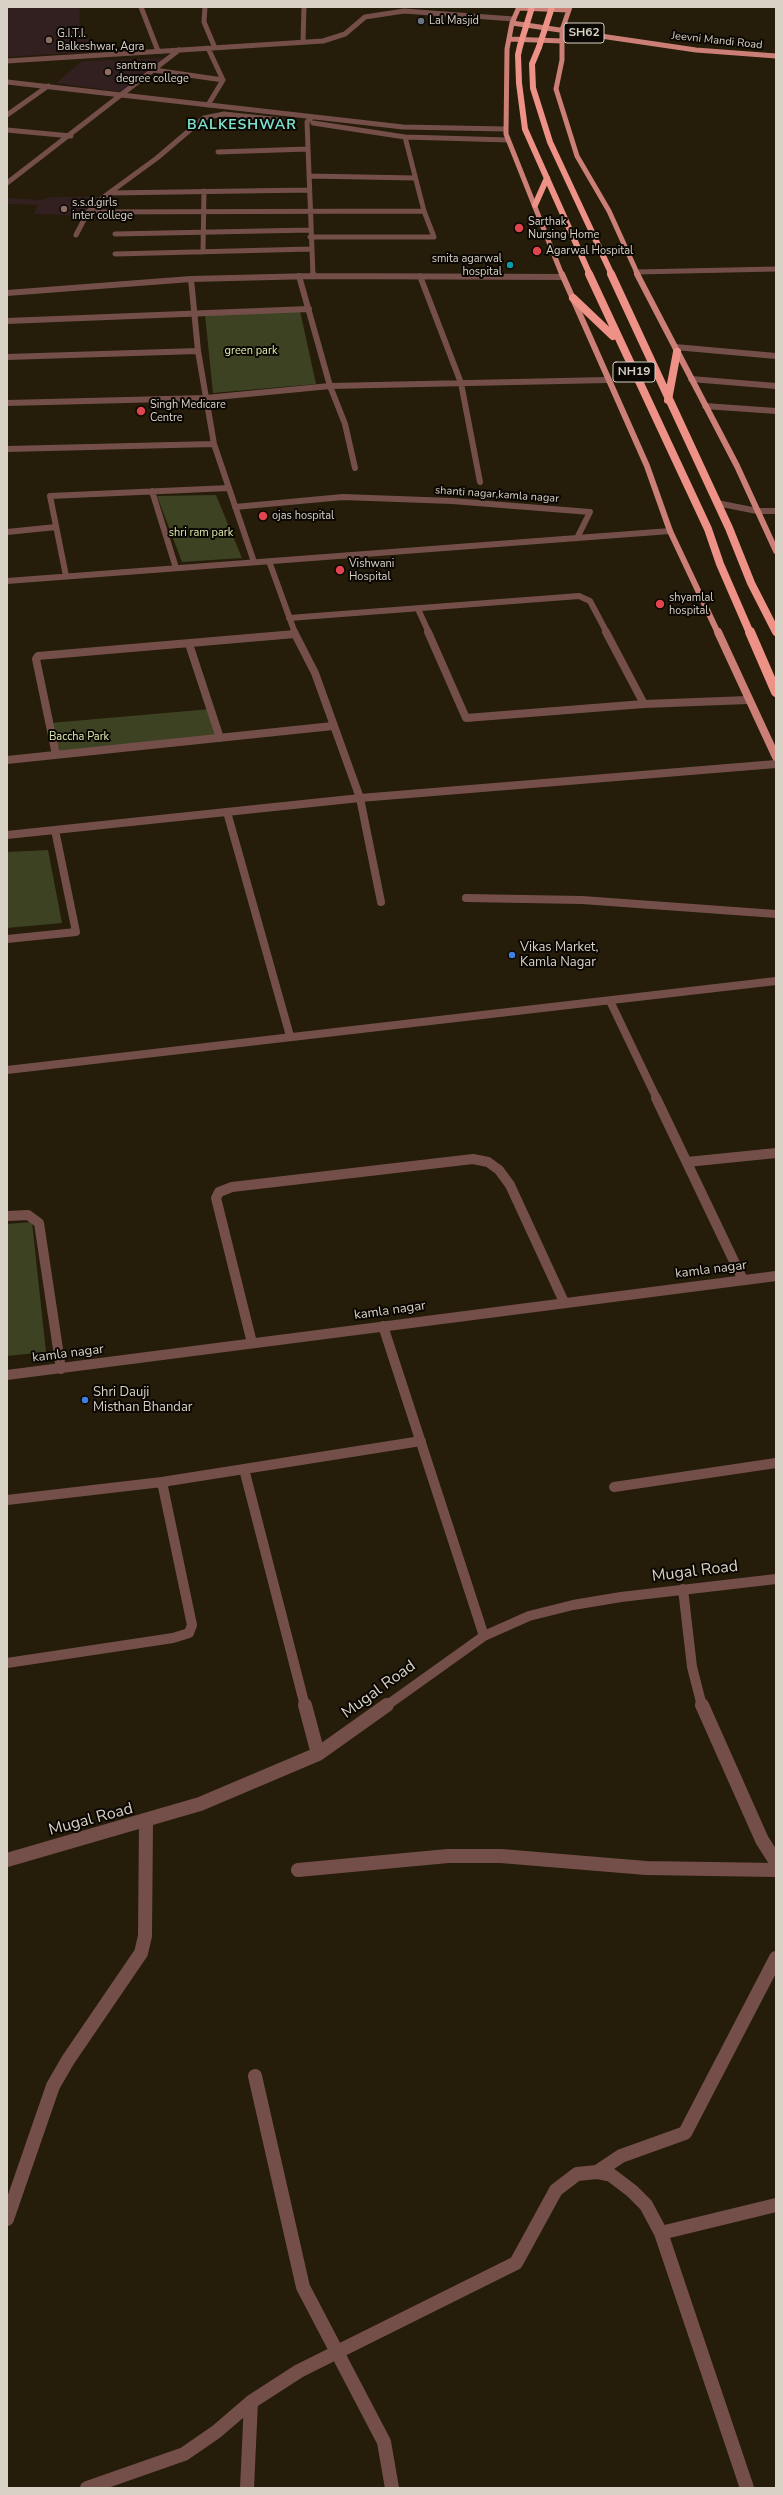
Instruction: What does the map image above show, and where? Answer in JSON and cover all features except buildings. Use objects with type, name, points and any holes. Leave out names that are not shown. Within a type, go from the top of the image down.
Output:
[{"type":"highway","name":"NH19","points":[[532,7],[518,55],[519,83],[525,129],[621,344],[708,529],[726,578],[776,692]]},
{"type":"highway","name":"NH19","points":[[552,7],[532,64],[533,88],[547,136],[717,503],[751,583],[776,632]]},
{"type":"highway","points":[[535,205],[547,178]]},
{"type":"highway","points":[[572,298],[621,344]]},
{"type":"highway","points":[[668,400],[676,349]]},
{"type":"main road","points":[[776,551],[706,406],[636,272],[609,211],[577,156],[556,88],[562,60],[563,27],[570,8],[519,7],[513,21],[509,39],[505,129],[508,140],[563,277],[607,380],[647,466],[670,531],[776,757]]},
{"type":"main road","name":"Jeevni Mandi Road","points":[[513,21],[563,27],[696,50],[776,56]]},
{"type":"main road","name":"Jeevni Mandi Road","points":[[563,27],[586,28]]},
{"type":"main road","name":"Jeevni Mandi Road","points":[[620,33],[657,43]]},
{"type":"main road","points":[[509,39],[562,42]]},
{"type":"street","points":[[141,7],[158,52]]},
{"type":"street","points":[[205,7],[204,22],[215,48]]},
{"type":"street","points":[[302,42],[304,7]]},
{"type":"street","points":[[7,61],[330,40],[345,34],[362,20],[387,16],[422,14],[513,21]]},
{"type":"street","points":[[208,48],[223,80]]},
{"type":"street","points":[[7,183],[124,95],[179,50]]},
{"type":"street","points":[[154,70],[223,80]]},
{"type":"street","points":[[208,105],[223,80]]},
{"type":"street","points":[[7,82],[403,127],[505,129]]},
{"type":"street","points":[[7,115],[48,86]]},
{"type":"street","points":[[76,235],[88,212],[109,193],[157,158],[204,118],[224,114],[284,120]]},
{"type":"street","points":[[312,117],[307,122],[310,237],[313,276]]},
{"type":"street","points":[[292,121],[405,137],[508,140]]},
{"type":"street","points":[[7,130],[70,136]]},
{"type":"street","points":[[310,237],[434,237],[424,211],[405,137]]},
{"type":"street","points":[[218,152],[308,149]]},
{"type":"street","points":[[309,176],[415,178]]},
{"type":"street","points":[[109,193],[309,190]]},
{"type":"street","points":[[203,252],[204,191]]},
{"type":"street","points":[[88,212],[310,209],[424,211]]},
{"type":"street","points":[[115,234],[310,230]]},
{"type":"street","points":[[115,254],[311,249]]},
{"type":"street","points":[[636,272],[776,269]]},
{"type":"street","points":[[7,293],[191,279],[300,276],[563,277]]},
{"type":"street","points":[[300,276],[330,386],[345,424],[355,468]]},
{"type":"street","points":[[420,276],[461,383],[480,482]]},
{"type":"street","points":[[191,279],[198,351],[214,444],[254,562]]},
{"type":"street","points":[[7,321],[309,309]]},
{"type":"street","points":[[676,349],[776,356]]},
{"type":"street","points":[[7,357],[198,351]]},
{"type":"street","points":[[691,378],[776,386]]},
{"type":"street","points":[[7,403],[206,398],[330,386],[607,380]]},
{"type":"street","points":[[706,406],[776,411]]},
{"type":"street","points":[[7,449],[214,444]]},
{"type":"street","points":[[66,576],[50,496],[229,488]]},
{"type":"street","points":[[152,491],[176,568]]},
{"type":"street","name":"shanti nagar,kamla nagar","points":[[235,507],[334,497],[452,501],[590,512],[577,538]]},
{"type":"street","points":[[717,503],[757,510],[776,511]]},
{"type":"street","points":[[7,532],[56,528]]},
{"type":"street","points":[[7,581],[670,531]]},
{"type":"street","points":[[269,561],[295,634],[314,674],[360,798],[381,902]]},
{"type":"street","points":[[289,618],[579,596],[590,601],[644,704]]},
{"type":"street","points":[[418,609],[466,718],[644,704],[748,700]]},
{"type":"street","points":[[56,755],[36,660],[38,656],[295,634]]},
{"type":"street","points":[[189,644],[220,738]]},
{"type":"street","points":[[7,760],[333,726]]},
{"type":"street","points":[[7,835],[360,798],[776,764]]},
{"type":"street","points":[[227,812],[290,1036]]},
{"type":"street","points":[[7,939],[76,932],[55,830]]},
{"type":"street","points":[[466,898],[582,900],[776,914]]},
{"type":"street","points":[[7,1070],[290,1036],[610,1001],[776,981]]},
{"type":"street","points":[[610,1001],[743,1280]]},
{"type":"street","points":[[687,1162],[776,1153]]},
{"type":"street","points":[[252,1343],[216,1198],[219,1192],[232,1187],[473,1159],[488,1162],[500,1170],[510,1185],[564,1302]]},
{"type":"street","points":[[7,1216],[28,1215],[39,1223],[61,1369]]},
{"type":"street","name":"kamla nagar","points":[[7,1375],[564,1302],[776,1276]]},
{"type":"street","points":[[383,1326],[484,1636]]},
{"type":"street","points":[[7,1500],[162,1482],[420,1441]]},
{"type":"street","points":[[614,1486],[776,1463]]},
{"type":"street","points":[[244,1469],[318,1754]]},
{"type":"street","points":[[7,1664],[173,1638],[189,1633],[192,1625],[162,1482]]},
{"type":"street","name":"Mugal Road","points":[[7,1860],[146,1821],[200,1804],[318,1754],[484,1636],[529,1616],[573,1605],[683,1589],[776,1579]]},
{"type":"street","points":[[683,1589],[692,1667],[699,1698],[762,1840],[776,1862]]},
{"type":"street","points":[[7,2219],[53,2086],[68,2060],[141,1953],[145,1936],[146,1821]]},
{"type":"street","points":[[298,1870],[402,1859],[448,1856],[501,1856],[646,1868],[776,1870]]},
{"type":"street","points":[[597,2172],[621,2156],[685,2133],[776,1958]]},
{"type":"street","points":[[255,2076],[303,2287],[336,2354],[384,2442],[392,2488]]},
{"type":"street","points":[[86,2488],[184,2454],[216,2432],[251,2402],[299,2371],[503,2271],[516,2263],[523,2253],[556,2190],[576,2174],[597,2172],[611,2175],[642,2200],[646,2204],[661,2233],[747,2488]]},
{"type":"street","points":[[661,2233],[776,2206]]},
{"type":"street","points":[[247,2488],[251,2402]]},
{"type":"shaded area","name":"G.I.T.I. Balkeshwar, Agra","points":[[7,7],[80,7],[79,30],[102,51],[7,57]]},
{"type":"shaded area","name":"santram degree college","points":[[167,58],[122,92],[56,83],[82,61]]},
{"type":"shaded area","name":"s.s.d.girls inter college","points":[[51,197],[104,197],[86,216],[34,214],[37,205],[7,204],[7,198],[41,200]]},
{"type":"green space","name":"green park","points":[[300,311],[316,384],[213,393],[205,315]]},
{"type":"green space","name":"shri ram park","points":[[216,495],[242,558],[182,562],[157,496]]},
{"type":"green space","name":"Baccha Park","points":[[211,709],[220,738],[56,755],[50,723]]},
{"type":"green space","points":[[48,850],[62,923],[7,928],[7,852]]},
{"type":"green space","points":[[32,1222],[46,1352],[7,1356],[7,1224]]},
{"type":"place","name":"Lal Masjid","points":[[421,21]]},
{"type":"place","name":"G.I.T.I. Balkeshwar, Agra","points":[[49,40]]},
{"type":"place","name":"santram degree college","points":[[108,72]]},
{"type":"place","name":"s.s.d.girls inter college","points":[[64,209]]},
{"type":"place","name":"Sarthak Nursing Home","points":[[519,228]]},
{"type":"place","name":"Agarwal Hospital","points":[[537,251]]},
{"type":"place","name":"smita agarwal hospital","points":[[510,265]]},
{"type":"place","name":"Singh Medicare Centre","points":[[141,411]]},
{"type":"place","name":"ojas hospital","points":[[263,516]]},
{"type":"place","name":"Vishwani Hospital","points":[[340,570]]},
{"type":"place","name":"shyamlal hospital","points":[[660,604]]},
{"type":"place","name":"Vikas Market, Kamla Nagar","points":[[512,955]]},
{"type":"place","name":"Shri Dauji Misthan Bhandar","points":[[85,1400]]},
{"type":"district","name":"BALKESHWAR","points":[[242,126]]}]
